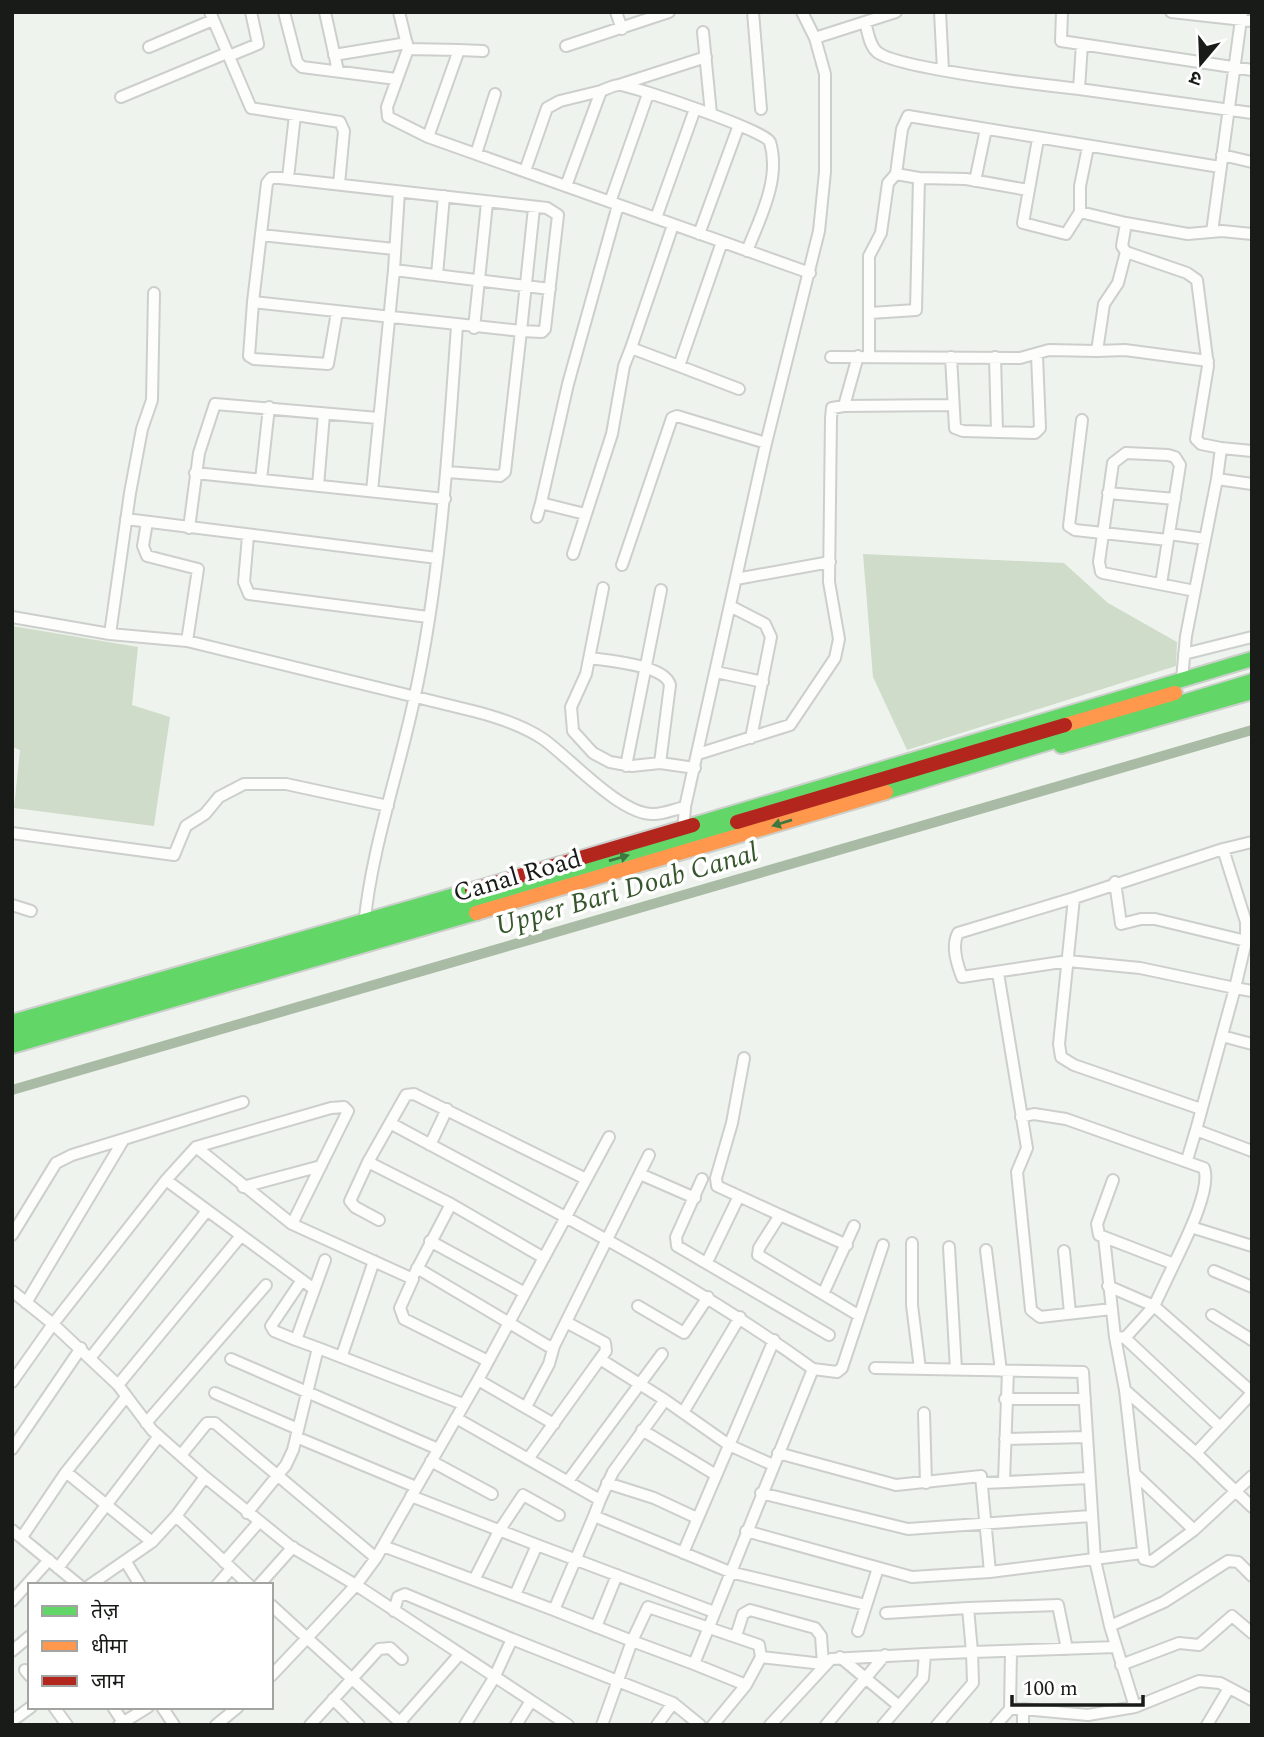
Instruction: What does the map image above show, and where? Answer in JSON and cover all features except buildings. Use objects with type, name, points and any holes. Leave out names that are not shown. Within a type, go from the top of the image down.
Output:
[{"type":"main road","points":[[1188,689],[1252,659]]},
{"type":"main road","points":[[1034,741],[1252,670]]},
{"type":"main road","points":[[684,839],[1059,715],[1188,689],[1252,681]]},
{"type":"main road","points":[[1034,741],[1080,741],[1252,692]]},
{"type":"main road","points":[[1034,741],[1059,715]]},
{"type":"main road","name":"Canal Road","points":[[12,1035],[684,839],[1034,741]]},
{"type":"main road","points":[[12,1022],[364,933]]},
{"type":"main road","name":"Canal Road","points":[[12,1046],[364,933]]},
{"type":"street","points":[[121,97],[258,44],[251,12]]},
{"type":"street","points":[[285,12],[299,65],[397,79]]},
{"type":"street","points":[[325,12],[338,71]]},
{"type":"street","points":[[400,12],[407,46],[387,115],[428,137],[810,273]]},
{"type":"street","points":[[616,12],[622,29]]},
{"type":"street","points":[[566,46],[669,12]]},
{"type":"street","points":[[753,12],[761,109]]},
{"type":"street","points":[[684,839],[685,807],[766,443],[810,273],[825,172],[825,75],[815,38],[802,12]]},
{"type":"street","points":[[815,38],[896,12]]},
{"type":"street","points":[[940,12],[943,70]]},
{"type":"street","points":[[1062,12],[1060,39],[1252,70]]},
{"type":"street","points":[[1171,12],[1245,18],[1234,68],[1212,232]]},
{"type":"street","points":[[149,47],[211,16],[251,108],[336,120],[343,127],[339,184]]},
{"type":"street","points":[[865,22],[871,44],[878,53],[943,70],[1252,113]]},
{"type":"street","points":[[703,32],[711,114]]},
{"type":"street","points":[[1079,89],[1082,44]]},
{"type":"street","points":[[334,55],[407,46],[483,51]]},
{"type":"street","points":[[428,137],[459,50]]},
{"type":"street","points":[[525,171],[547,108],[706,57]]},
{"type":"street","points":[[619,85],[765,134],[771,143],[771,188],[747,251]]},
{"type":"street","points":[[566,186],[601,91]]},
{"type":"street","points":[[476,154],[495,94]]},
{"type":"street","points":[[537,517],[614,204],[648,94]]},
{"type":"street","points":[[656,218],[695,109]]},
{"type":"street","points":[[288,178],[295,115]]},
{"type":"street","points":[[844,406],[864,356],[870,313],[869,256],[881,233],[888,183],[896,174],[902,129],[908,116],[1220,167]]},
{"type":"street","points":[[699,234],[739,124]]},
{"type":"street","points":[[975,181],[986,129]]},
{"type":"street","points":[[1038,139],[1023,218],[1029,227],[1066,234],[1080,212],[1080,186],[1088,147]]},
{"type":"street","points":[[1222,155],[1252,162]]},
{"type":"street","points":[[896,174],[975,181],[1028,190]]},
{"type":"street","points":[[253,302],[474,328],[542,332],[545,329],[558,215],[552,210],[444,196],[271,178],[267,183],[253,302],[248,351],[254,359],[328,364],[337,312]]},
{"type":"street","points":[[870,313],[916,310],[919,178]]},
{"type":"street","points":[[372,491],[394,270],[399,191]]},
{"type":"street","points":[[437,275],[444,196]]},
{"type":"street","points":[[474,328],[487,203]]},
{"type":"street","points":[[447,472],[500,476],[505,472],[534,208]]},
{"type":"street","points":[[1080,212],[1188,233],[1252,234]]},
{"type":"street","points":[[1126,223],[1122,246],[1126,252],[1195,278],[1208,360],[1196,439],[1201,444],[1252,451]]},
{"type":"street","points":[[573,554],[612,434],[624,366],[673,225]]},
{"type":"street","points":[[261,236],[394,249]]},
{"type":"street","points":[[679,366],[722,242]]},
{"type":"street","points":[[1097,351],[1104,304],[1118,284],[1126,252]]},
{"type":"street","points":[[394,270],[550,289]]},
{"type":"street","points":[[110,634],[142,429],[152,400],[154,293]]},
{"type":"street","points":[[364,933],[388,806],[415,699],[428,617],[445,499],[457,326]]},
{"type":"street","points":[[631,348],[738,389]]},
{"type":"street","points":[[831,357],[1020,358],[1049,350],[1125,350],[1208,360]]},
{"type":"street","points":[[951,357],[953,424],[958,430],[1035,433],[1041,428],[1037,355]]},
{"type":"street","points":[[995,358],[997,432]]},
{"type":"street","points":[[189,528],[195,473],[215,404],[378,418]]},
{"type":"street","points":[[698,754],[792,724],[835,658],[839,639],[830,603],[831,412],[834,407],[952,405]]},
{"type":"street","points":[[261,480],[269,407]]},
{"type":"street","points":[[318,486],[324,414]]},
{"type":"street","points":[[622,565],[672,418],[677,416],[766,443]]},
{"type":"street","points":[[1082,420],[1068,522],[1075,530],[1205,539]]},
{"type":"street","points":[[1188,689],[1184,654],[1221,448]]},
{"type":"street","points":[[1161,584],[1175,499],[1178,460],[1152,452],[1126,453],[1116,458],[1108,493],[1101,572],[1195,591]]},
{"type":"street","points":[[195,473],[445,499]]},
{"type":"street","points":[[1217,479],[1252,484]]},
{"type":"street","points":[[1108,493],[1175,499]]},
{"type":"street","points":[[541,503],[585,514]]},
{"type":"street","points":[[126,519],[437,558]]},
{"type":"street","points":[[147,522],[143,546],[147,556],[198,569],[187,641]]},
{"type":"street","points":[[248,536],[244,582],[248,594],[428,617]]},
{"type":"street","points":[[736,579],[830,562]]},
{"type":"street","points":[[603,588],[590,657],[583,683],[571,707],[570,724],[580,742],[593,753],[626,766],[660,763],[695,768]]},
{"type":"street","points":[[626,766],[661,590]]},
{"type":"street","points":[[730,606],[765,624],[771,637],[751,738]]},
{"type":"street","points":[[12,617],[110,634],[187,641],[415,699],[473,711],[515,725],[542,738],[595,784],[642,812],[653,814],[685,807]]},
{"type":"street","points":[[1184,654],[1252,638]]},
{"type":"street","points":[[590,657],[660,672],[670,682],[660,763]]},
{"type":"street","points":[[716,672],[763,682]]},
{"type":"street","points":[[12,833],[170,856],[177,853],[186,826],[205,814],[219,797],[244,784],[286,784],[388,806]]},
{"type":"street","points":[[1252,842],[1115,882],[1074,898],[958,933],[954,940],[962,977],[1068,961],[1140,968],[1252,991]]},
{"type":"street","points":[[1187,1160],[1246,941],[1244,910],[1223,849]]},
{"type":"street","points":[[1115,882],[1121,924],[1155,919],[1246,941]]},
{"type":"street","points":[[1074,898],[1059,1044],[1061,1057],[1074,1065],[1201,1109]]},
{"type":"street","points":[[12,905],[31,911]]},
{"type":"street","points":[[998,973],[1027,1148],[1017,1172],[1031,1310],[1040,1317],[1111,1309]]},
{"type":"street","points":[[1222,1036],[1252,1044]]},
{"type":"street","points":[[744,1058],[732,1123],[716,1178],[717,1186],[847,1245]]},
{"type":"street","points":[[379,1220],[349,1201],[368,1162],[406,1095],[410,1093],[586,1179]]},
{"type":"street","points":[[13,1233],[56,1163],[72,1154],[243,1102]]},
{"type":"street","points":[[12,1382],[53,1324],[166,1180],[196,1147],[331,1108],[344,1107],[348,1111],[347,1117],[292,1224]]},
{"type":"street","points":[[430,1145],[447,1109]]},
{"type":"street","points":[[1021,1117],[1034,1114],[1066,1119],[1204,1168],[1206,1177],[1191,1227],[1154,1306],[1120,1337]]},
{"type":"street","points":[[390,1124],[608,1240],[708,1297],[814,1369],[833,1373],[840,1371],[883,1245]]},
{"type":"street","points":[[1196,1130],[1252,1150]]},
{"type":"street","points":[[273,1674],[356,1585],[376,1559],[478,1380],[609,1137]]},
{"type":"street","points":[[26,1303],[124,1139]]},
{"type":"street","points":[[196,1147],[292,1224],[374,1261],[415,1273],[548,1346],[554,1346]]},
{"type":"street","points":[[527,1405],[649,1155]]},
{"type":"street","points":[[368,1162],[451,1204],[544,1258]]},
{"type":"street","points":[[243,1187],[321,1166]]},
{"type":"street","points":[[640,1174],[695,1198]]},
{"type":"street","points":[[702,1179],[676,1244],[830,1335]]},
{"type":"street","points":[[166,1180],[314,1289]]},
{"type":"street","points":[[1113,1180],[1097,1224],[1098,1233],[1174,1264]]},
{"type":"street","points":[[707,1262],[739,1196]]},
{"type":"street","points":[[451,1204],[430,1241],[400,1308],[404,1319],[488,1360]]},
{"type":"street","points":[[91,1357],[206,1212]]},
{"type":"street","points":[[780,1214],[759,1248],[758,1255],[858,1315]]},
{"type":"street","points":[[823,1294],[854,1226]]},
{"type":"street","points":[[1191,1227],[1252,1246]]},
{"type":"street","points":[[118,1385],[240,1237]]},
{"type":"street","points":[[1104,1237],[1111,1309],[1120,1337],[1144,1559],[1152,1561],[1194,1530],[1238,1492],[1252,1476]]},
{"type":"street","points":[[430,1241],[525,1293]]},
{"type":"street","points":[[912,1243],[912,1305],[920,1369]]},
{"type":"street","points":[[949,1247],[956,1370]]},
{"type":"street","points":[[986,1250],[1004,1371],[1004,1481]]},
{"type":"street","points":[[1065,1251],[1070,1313]]},
{"type":"street","points":[[296,1339],[325,1260]]},
{"type":"street","points":[[342,1355],[374,1261]]},
{"type":"street","points":[[1214,1271],[1252,1287]]},
{"type":"street","points":[[302,1280],[271,1326],[274,1331],[342,1355],[463,1404]]},
{"type":"street","points":[[146,1423],[266,1285]]},
{"type":"street","points":[[1108,1286],[1154,1306],[1252,1393],[1196,1453]]},
{"type":"street","points":[[12,1291],[91,1357],[118,1385],[146,1423],[247,1513],[293,1548],[356,1585],[565,1724]]},
{"type":"street","points":[[638,1307],[685,1332],[708,1297]]},
{"type":"street","points":[[1212,1315],[1252,1340]]},
{"type":"street","points":[[684,1411],[740,1317]]},
{"type":"street","points":[[528,1459],[606,1351],[605,1343],[566,1322]]},
{"type":"street","points":[[1120,1337],[1220,1427]]},
{"type":"street","points":[[683,1553],[774,1340]]},
{"type":"street","points":[[12,1448],[81,1348]]},
{"type":"street","points":[[247,1513],[286,1465],[297,1433],[318,1348]]},
{"type":"street","points":[[568,1480],[662,1354]]},
{"type":"street","points":[[600,1359],[684,1411],[729,1445],[773,1465]]},
{"type":"street","points":[[231,1360],[438,1449]]},
{"type":"street","points":[[875,1368],[1081,1371],[1084,1374],[1095,1560],[1110,1626],[1135,1707]]},
{"type":"street","points":[[694,1664],[761,1493],[814,1369]]},
{"type":"street","points":[[478,1380],[527,1405],[554,1424]]},
{"type":"street","points":[[1125,1390],[1252,1507]]},
{"type":"street","points":[[215,1393],[499,1531],[714,1612]]},
{"type":"street","points":[[22,1537],[66,1472],[126,1397]]},
{"type":"street","points":[[1005,1399],[1085,1399]]},
{"type":"street","points":[[554,1610],[607,1483],[665,1401]]},
{"type":"street","points":[[924,1413],[926,1483]]},
{"type":"street","points":[[456,1418],[600,1500]]},
{"type":"street","points":[[181,1455],[211,1422],[376,1559]]},
{"type":"street","points":[[642,1430],[716,1475]]},
{"type":"street","points":[[32,1583],[109,1504],[159,1436]]},
{"type":"street","points":[[1005,1439],[1087,1437]]},
{"type":"street","points":[[778,1453],[896,1485],[978,1475],[984,1483],[990,1572]]},
{"type":"street","points":[[431,1461],[492,1494]]},
{"type":"street","points":[[66,1472],[109,1504],[152,1542]]},
{"type":"street","points":[[1134,1473],[1194,1530]]},
{"type":"street","points":[[93,1583],[152,1542],[176,1516],[205,1477]]},
{"type":"street","points":[[984,1483],[1089,1478]]},
{"type":"street","points":[[607,1483],[654,1498],[697,1518]]},
{"type":"street","points":[[761,1493],[908,1529],[1091,1516]]},
{"type":"street","points":[[474,1580],[499,1531],[523,1495],[559,1515]]},
{"type":"street","points":[[176,1516],[247,1583]]},
{"type":"street","points":[[594,1516],[730,1572],[866,1605]]},
{"type":"street","points":[[218,1583],[259,1522]]},
{"type":"street","points":[[12,1530],[77,1583]]},
{"type":"street","points":[[746,1531],[912,1577],[990,1572],[1142,1553]]},
{"type":"street","points":[[515,1595],[537,1545]]},
{"type":"street","points":[[383,1546],[746,1685]]},
{"type":"street","points":[[261,1583],[293,1548]]},
{"type":"street","points":[[1110,1626],[1164,1602],[1228,1560],[1238,1562],[1252,1576]]},
{"type":"street","points":[[126,1562],[139,1583]]},
{"type":"street","points":[[858,1631],[878,1568]]},
{"type":"street","points":[[596,1627],[617,1575]]},
{"type":"street","points":[[12,1601],[28,1587]]},
{"type":"street","points":[[394,1611],[398,1597],[405,1594],[673,1703],[700,1725]]},
{"type":"street","points":[[886,1614],[1058,1605],[1067,1649]]},
{"type":"street","points":[[273,1607],[401,1723],[459,1655]]},
{"type":"street","points":[[602,1725],[632,1641],[648,1607],[759,1645],[761,1657],[746,1685],[713,1725]]},
{"type":"street","points":[[937,1725],[973,1683],[968,1608]]},
{"type":"street","points":[[736,1636],[743,1614],[750,1610],[815,1628],[821,1636],[823,1664]]},
{"type":"street","points":[[1121,1665],[1179,1643],[1199,1645],[1228,1617],[1236,1618],[1252,1633]]},
{"type":"street","points":[[12,1651],[28,1638]]},
{"type":"street","points":[[465,1725],[494,1678],[512,1639]]},
{"type":"street","points":[[310,1725],[383,1646],[390,1647],[402,1659]]},
{"type":"street","points":[[770,1725],[823,1664],[840,1657],[1116,1647]]},
{"type":"street","points":[[996,1725],[1010,1709],[1011,1652]]},
{"type":"street","points":[[883,1725],[923,1678],[925,1654]]},
{"type":"street","points":[[826,1725],[885,1655]]},
{"type":"street","points":[[761,1657],[823,1664]]},
{"type":"street","points":[[840,1657],[899,1706]]},
{"type":"street","points":[[1010,1709],[1023,1709],[1061,1719],[1102,1714],[1135,1707],[1199,1681],[1211,1681],[1252,1700]]},
{"type":"street","points":[[1207,1725],[1229,1688]]},
{"type":"street","points":[[333,1699],[359,1725]]},
{"type":"street","points":[[516,1725],[531,1701]]},
{"type":"street","points":[[657,1725],[673,1703]]},
{"type":"street","points":[[12,1721],[28,1709]]},
{"type":"street","points":[[55,1709],[67,1725]]},
{"type":"street","points":[[121,1723],[145,1709]]},
{"type":"street","points":[[163,1709],[174,1725]]},
{"type":"street","points":[[216,1725],[236,1709]]},
{"type":"street","points":[[1023,1709],[1023,1725]]},
{"type":"green space","points":[[863,554],[1064,563],[1108,603],[1177,642],[1176,666],[907,750],[873,677]]},
{"type":"green space","points":[[12,626],[138,647],[132,705],[170,717],[154,826],[14,808],[20,750],[12,747]]},
{"type":"waterway","name":"Upper Bari Doab Canal","points":[[12,1090],[1252,730]]},
{"type":"traffic: fast","points":[[693,825],[1252,659]]},
{"type":"traffic: fast","points":[[886,792],[1252,681]]},
{"type":"traffic: fast","points":[[1061,746],[1252,692]]},
{"type":"traffic: fast","points":[[12,1035],[737,822]]},
{"type":"traffic: fast","points":[[12,1022],[472,890]]},
{"type":"traffic: fast","points":[[12,1046],[476,913]]},
{"type":"traffic: slow","points":[[1065,725],[1175,693]]},
{"type":"traffic: slow","points":[[476,913],[886,792]]},
{"type":"traffic: jam","points":[[737,822],[1065,725]]},
{"type":"traffic: jam","points":[[472,890],[693,825]]}]
